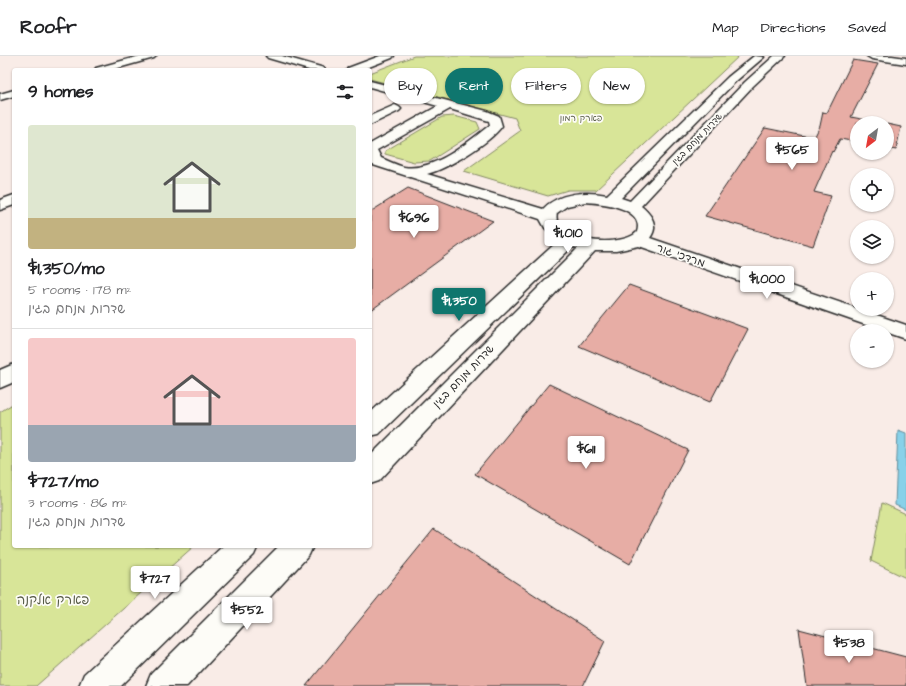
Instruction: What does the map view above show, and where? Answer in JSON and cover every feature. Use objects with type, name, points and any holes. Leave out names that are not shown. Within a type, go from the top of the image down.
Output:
[{"type":"street","points":[[107,68],[151,56]]},
{"type":"street","points":[[271,56],[313,68]]},
{"type":"street","points":[[357,68],[389,56]]},
{"type":"street","name":"שדרות מנחם בגין","points":[[612,200],[732,79],[760,56]]},
{"type":"street","name":"שדרות מנחם בגין","points":[[632,207],[750,84],[780,56]]},
{"type":"street","points":[[872,56],[906,61]]},
{"type":"street","points":[[372,84],[384,88]]},
{"type":"street","points":[[377,95],[384,92]]},
{"type":"street","points":[[0,97],[12,94]]},
{"type":"street","points":[[405,171],[430,170],[446,162],[496,126],[495,119],[437,102]]},
{"type":"street","points":[[372,148],[448,105]]},
{"type":"street","points":[[372,120],[396,109]]},
{"type":"street","points":[[372,135],[388,139]]},
{"type":"street","points":[[372,154],[376,166],[405,171],[551,211]]},
{"type":"street","points":[[446,162],[450,171],[460,176],[551,211]]},
{"type":"street","points":[[585,197],[612,200],[632,207],[646,220],[647,227],[645,234],[638,240],[625,245],[608,247],[590,246],[569,240],[554,229],[550,224],[551,211],[562,201],[573,198],[585,197]]},
{"type":"street","points":[[0,205],[12,201]]},
{"type":"street","points":[[372,425],[569,240]]},
{"type":"street","name":"מרדכי גור","points":[[638,240],[906,332]]},
{"type":"street","name":"שדרות מנחם בגין","points":[[372,471],[590,246]]},
{"type":"street","points":[[0,380],[12,373]]},
{"type":"street","points":[[96,686],[242,548]]},
{"type":"street","points":[[163,686],[297,548]]},
{"type":"green space","name":"פארק רמון","points":[[414,56],[739,56],[596,190],[568,190],[548,196],[464,171],[520,131],[515,118],[463,104],[503,104],[503,68],[445,68],[445,99],[437,97],[437,68],[384,68],[384,83],[372,80],[372,72]]},
{"type":"green space","points":[[454,116],[477,122],[480,129],[430,161],[414,162],[385,154],[385,151],[442,117]]},
{"type":"green space","name":"פארק אלקנה","points":[[12,404],[12,548],[192,548],[36,686],[0,686],[0,412]]},
{"type":"green space","points":[[882,503],[906,514],[906,578],[871,561]]},
{"type":"water","points":[[898,430],[906,433],[906,510],[895,505]]},
{"type":"building","points":[[853,60],[878,64],[852,116],[850,116],[850,141],[840,139],[833,152],[832,151],[814,192],[831,196],[813,246],[705,216],[765,128],[814,138],[820,126],[823,112],[827,113]]},
{"type":"building","points":[[894,126],[901,127],[896,150],[894,150]]},
{"type":"building","points":[[408,188],[493,221],[372,310],[372,211]]},
{"type":"building","points":[[629,285],[748,329],[710,402],[579,346]]},
{"type":"building","points":[[549,384],[688,450],[630,564],[475,474]]},
{"type":"building","points":[[434,529],[605,641],[583,686],[306,686]]},
{"type":"building","points":[[799,629],[906,657],[906,686],[807,686]]}]
